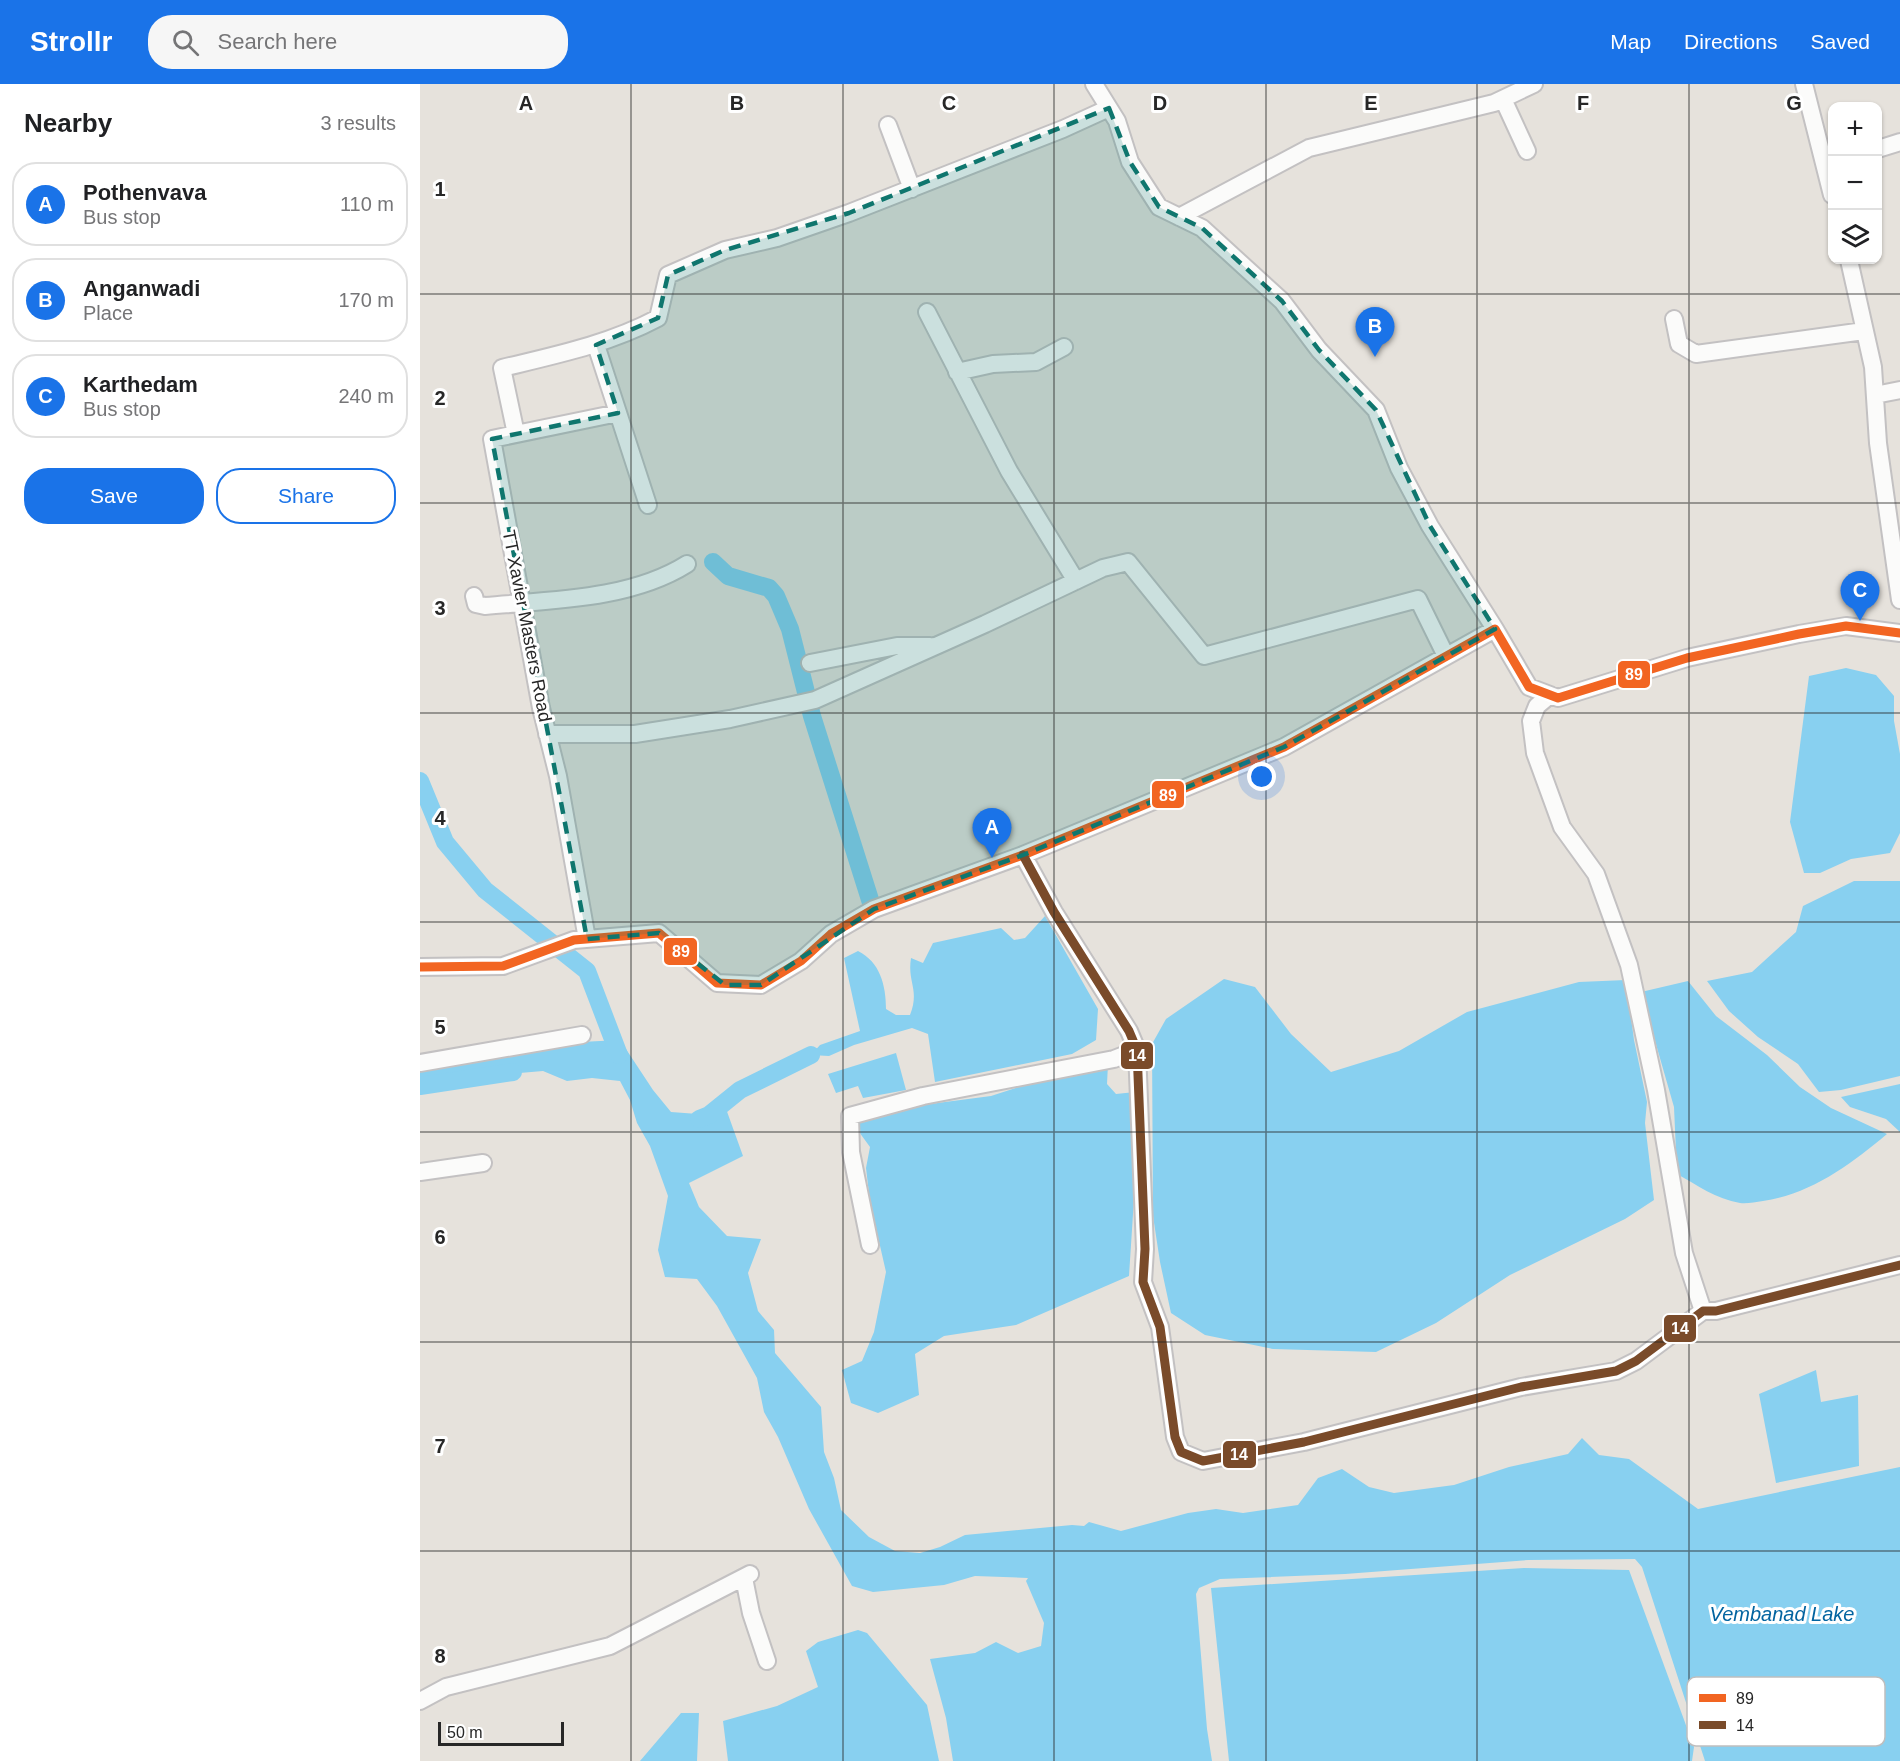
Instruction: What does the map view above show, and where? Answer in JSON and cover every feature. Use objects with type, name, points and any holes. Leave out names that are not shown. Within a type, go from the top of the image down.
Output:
[{"type":"street","points":[[1094,84],[1118,121],[1130,162],[1159,207],[1203,228],[1282,301],[1319,350],[1376,410],[1399,468],[1430,526],[1496,629],[1529,687],[1558,698],[1687,658],[1799,634],[1846,626],[1900,633]]},
{"type":"street","points":[[1179,217],[1309,148],[1503,99],[1534,84]]},
{"type":"street","points":[[1804,84],[1828,163]]},
{"type":"street","points":[[1503,99],[1527,151]]},
{"type":"street","points":[[516,434],[502,368],[596,345],[658,318],[668,275],[725,250],[777,238],[912,189],[1063,129],[1109,108]]},
{"type":"street","points":[[888,125],[912,189]]},
{"type":"street","points":[[1882,148],[1900,142]]},
{"type":"street","points":[[1850,264],[1873,367],[1878,443],[1900,600]]},
{"type":"street","points":[[927,312],[1010,471],[1076,581]]},
{"type":"street","points":[[1674,319],[1679,344],[1696,354],[1864,331]]},
{"type":"street","points":[[596,345],[648,505]]},
{"type":"street","points":[[957,372],[993,364],[1036,362],[1064,347]]},
{"type":"street","points":[[1875,395],[1900,390]]},
{"type":"street","name":"TT Xavier Masters Road","points":[[588,939],[492,439],[618,413]]},
{"type":"street","points":[[547,734],[634,734],[730,719],[807,702],[937,646],[1102,568],[1128,562],[1204,656],[1419,599],[1446,656]]},
{"type":"street","points":[[474,596],[476,604],[485,606],[522,601],[567,599],[632,589],[687,564]]},
{"type":"street","points":[[420,967],[503,966],[555,947],[588,939],[660,933],[717,983],[761,985],[801,961],[831,934],[874,909],[1023,855],[1284,747],[1496,629]]},
{"type":"street","points":[[810,663],[897,646],[937,646]]},
{"type":"street","points":[[1550,695],[1537,706],[1532,721],[1535,753],[1562,827],[1596,874],[1629,965],[1656,1090],[1684,1253],[1703,1311]]},
{"type":"street","points":[[1023,855],[1054,912],[1129,1031],[1137,1050],[1145,1249],[1143,1282],[1160,1327],[1175,1437],[1181,1452],[1203,1461],[1304,1442],[1521,1387],[1616,1371],[1636,1361],[1703,1311],[1716,1311],[1900,1265]]},
{"type":"street","points":[[420,1063],[582,1035]]},
{"type":"street","points":[[870,1245],[851,1152],[850,1116],[923,1096],[1114,1059],[1137,1050]]},
{"type":"street","points":[[420,1172],[483,1163]]},
{"type":"street","points":[[420,1701],[446,1687],[610,1646],[747,1576],[751,1612],[767,1661]]},
{"type":"highlighted area","points":[[1109,108],[1130,162],[1159,207],[1202,228],[1282,301],[1319,350],[1376,410],[1430,526],[1495,629],[1284,747],[1023,855],[874,909],[761,985],[725,985],[659,933],[587,939],[492,439],[618,413],[596,345],[658,318],[668,275],[725,250],[849,213]]},
{"type":"water","points":[[1846,668],[1876,675],[1894,696],[1894,721],[1900,754],[1900,833],[1890,853],[1851,859],[1820,873],[1804,873],[1790,822],[1809,676]]},
{"type":"water","points":[[1854,881],[1900,881],[1900,1076],[1841,1090],[1819,1092],[1798,1064],[1758,1037],[1729,1011],[1707,981],[1752,972],[1796,932],[1803,906]]},
{"type":"water","points":[[1045,916],[1098,1009],[1096,1040],[1072,1054],[935,1082],[928,1034],[912,1028],[854,1045],[829,1056],[811,1055],[820,1045],[860,1031],[844,958],[858,951],[872,961],[883,983],[886,1009],[896,1015],[910,1015],[914,999],[911,958],[923,963],[933,943],[1001,928],[1014,940],[1025,938]]},
{"type":"water","points":[[1224,979],[1255,987],[1291,1034],[1331,1072],[1399,1051],[1467,1012],[1579,982],[1626,980],[1634,1040],[1647,1102],[1645,1123],[1654,1200],[1625,1219],[1510,1275],[1436,1323],[1376,1352],[1273,1349],[1205,1335],[1171,1313],[1160,1262],[1153,1216],[1152,1044],[1166,1019]]},
{"type":"water","points":[[1688,981],[1716,1016],[1767,1055],[1800,1087],[1831,1108],[1887,1134],[1859,1157],[1814,1185],[1763,1201],[1740,1203],[1731,1201],[1677,1174],[1674,1107],[1641,992]]},
{"type":"water","name":"Vembanad Lake","points":[[620,1040],[653,1090],[671,1112],[698,1114],[725,1106],[743,1156],[689,1183],[699,1207],[727,1236],[761,1239],[748,1273],[758,1311],[774,1330],[775,1353],[821,1407],[824,1452],[834,1478],[841,1510],[869,1537],[895,1551],[920,1553],[940,1547],[965,1535],[1072,1525],[1084,1526],[1089,1522],[1121,1531],[1188,1513],[1216,1509],[1243,1513],[1298,1505],[1318,1478],[1342,1469],[1369,1487],[1394,1493],[1454,1485],[1509,1467],[1568,1454],[1582,1438],[1599,1455],[1629,1459],[1698,1509],[1900,1467],[1900,1761],[1705,1761],[1700,1746],[1885,1746],[1885,1677],[1687,1677],[1687,1706],[1642,1567],[1635,1559],[1528,1560],[1345,1574],[1220,1579],[1199,1588],[1196,1594],[1207,1729],[1212,1761],[953,1761],[946,1718],[930,1659],[975,1653],[996,1642],[1018,1653],[1041,1646],[1044,1623],[1026,1581],[1028,1578],[975,1576],[944,1585],[873,1592],[852,1586],[809,1509],[778,1437],[764,1412],[757,1378],[717,1306],[697,1279],[665,1277],[658,1250],[668,1196],[650,1146],[637,1123],[630,1100],[620,1081],[592,1078],[567,1081],[543,1071],[470,1077],[420,1088],[420,1071],[581,1042]]},
{"type":"water","points":[[896,1053],[906,1090],[863,1098],[858,1086],[836,1093],[828,1074]]},
{"type":"water","points":[[1108,1064],[1107,1084],[1116,1094],[1135,1092],[1137,1152],[1129,1276],[1016,1325],[944,1336],[915,1354],[919,1395],[878,1413],[851,1403],[842,1370],[862,1361],[874,1332],[886,1272],[870,1202],[866,1168],[870,1147],[854,1125],[860,1119],[907,1107],[991,1096],[1040,1080]]},
{"type":"water","points":[[1900,1084],[1900,1132],[1886,1119],[1850,1107],[1841,1097]]},
{"type":"water","points":[[1816,1370],[1821,1402],[1858,1395],[1859,1466],[1776,1483],[1759,1394]]},
{"type":"water","points":[[1524,1568],[1629,1570],[1687,1728],[1687,1746],[1694,1747],[1692,1761],[1229,1761],[1211,1588]]},
{"type":"water","points":[[858,1630],[867,1633],[927,1705],[939,1761],[728,1761],[723,1721],[777,1706],[818,1687],[806,1651],[818,1642]]},
{"type":"water","points":[[681,1713],[699,1713],[697,1761],[640,1761]]},
{"type":"waterway","points":[[713,562],[728,576],[769,588],[776,596],[790,629],[812,716],[872,906]]},
{"type":"waterway","points":[[420,781],[445,842],[485,890],[587,971],[619,1055]]},
{"type":"waterway","points":[[699,1119],[709,1115],[740,1090],[811,1055]]},
{"type":"waterway","points":[[420,1086],[513,1072]]},
{"type":"transit line","name":"89","points":[[420,967],[503,966],[574,940],[659,933],[717,983],[761,985],[801,961],[831,934],[874,909],[1023,855],[1284,747],[1495,629],[1529,687],[1558,698],[1687,658],[1799,634],[1846,626],[1900,633]]},
{"type":"transit line","name":"14","points":[[1023,855],[1054,912],[1129,1031],[1137,1050],[1145,1249],[1143,1282],[1160,1327],[1175,1437],[1181,1452],[1203,1461],[1304,1442],[1521,1387],[1616,1371],[1636,1361],[1703,1311],[1716,1311],[1900,1265]]},
{"type":"place","name":"Anganwadi","points":[[1375,357]]},
{"type":"place","name":"Karthedam","points":[[1860,621]]},
{"type":"place","name":"Pothenvava","points":[[992,858]]}]
